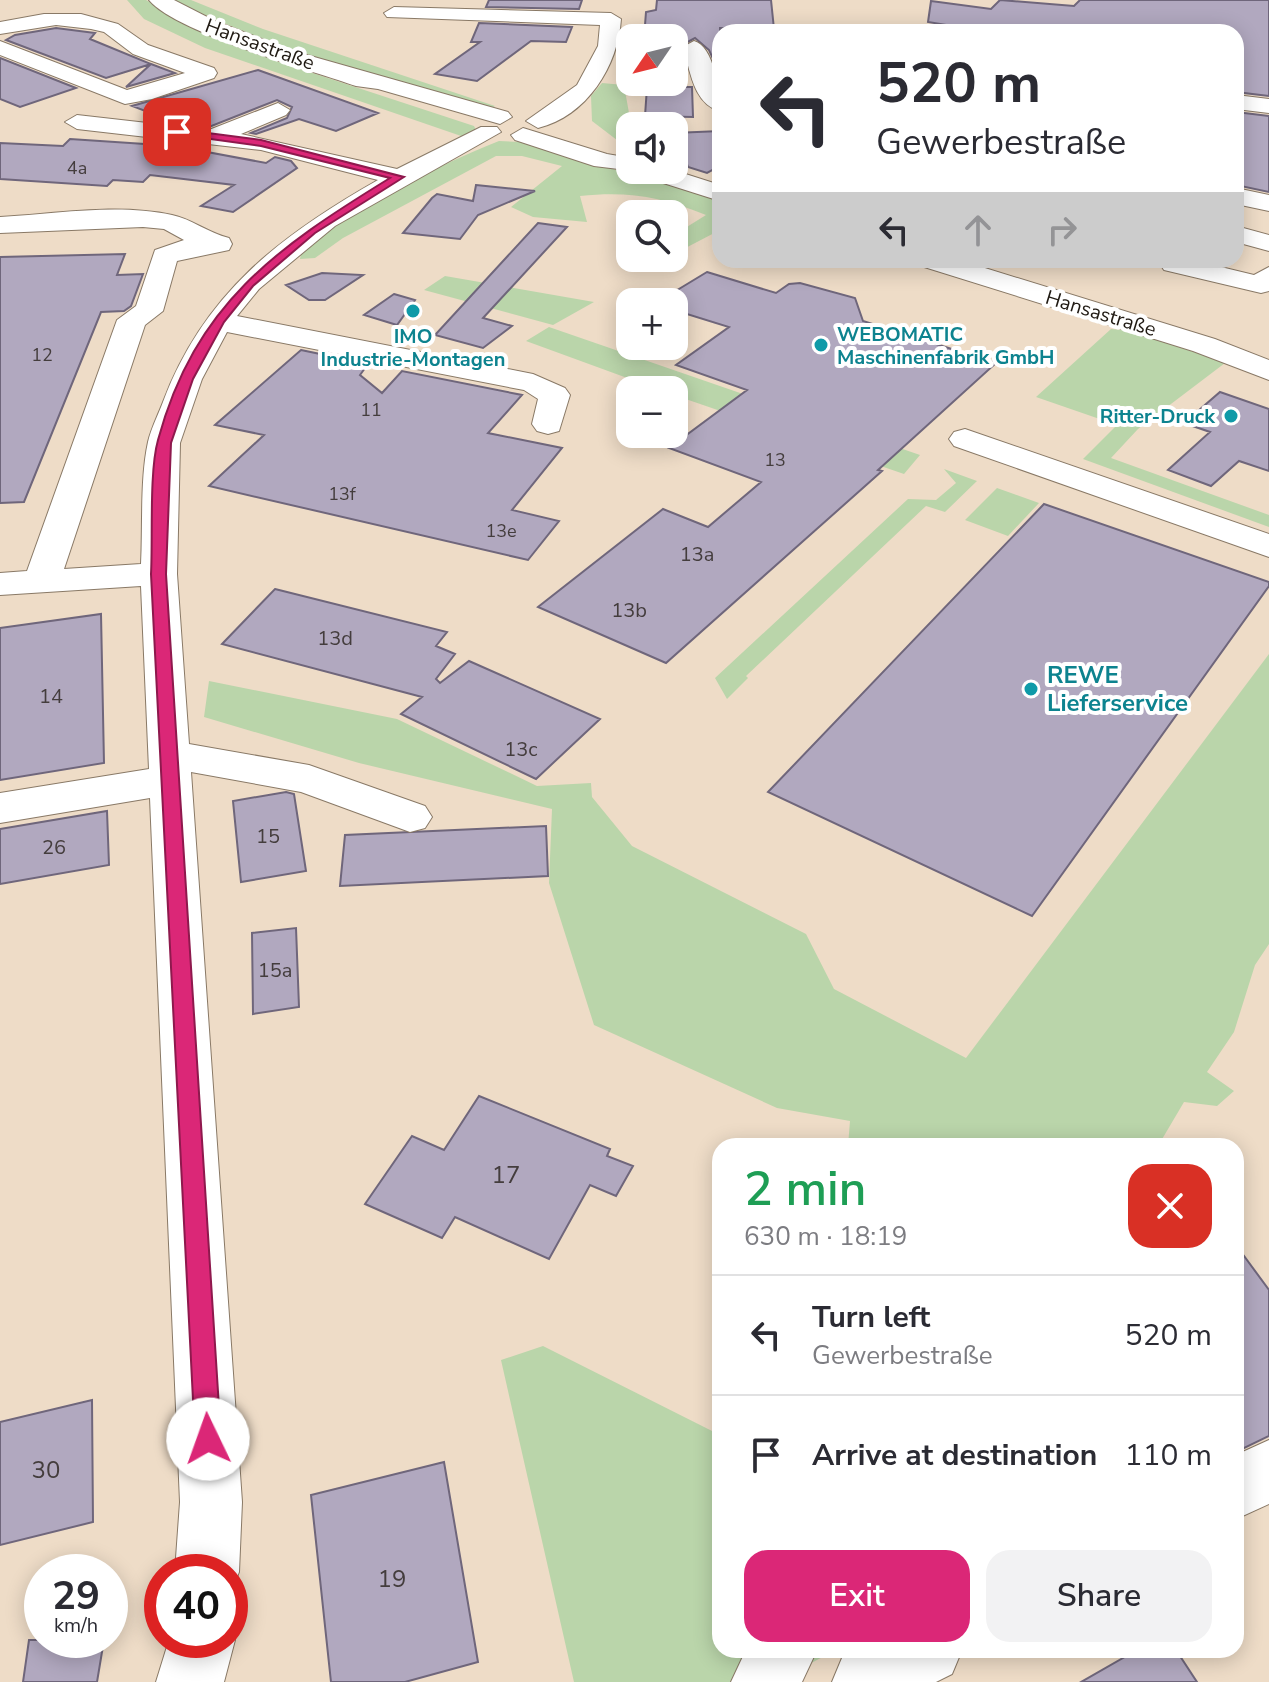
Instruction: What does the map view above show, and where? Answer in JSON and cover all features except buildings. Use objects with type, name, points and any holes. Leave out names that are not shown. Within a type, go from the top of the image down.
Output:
[{"type":"street","points":[[0,35],[18,0]]},
{"type":"street","name":"Hansastraße","points":[[159,0],[215,29],[364,81],[371,87],[616,156]]},
{"type":"street","points":[[394,13],[612,10]]},
{"type":"street","points":[[55,17],[78,17],[111,28],[116,36],[151,53],[206,73],[144,94],[125,97],[0,35],[55,17]]},
{"type":"street","points":[[688,47],[712,47]]},
{"type":"street","points":[[208,1554],[211,1502],[159,574],[164,443],[140,405],[132,320],[149,311],[165,256],[184,248],[252,243],[512,126],[588,88],[589,80],[616,50]]},
{"type":"street","points":[[688,52],[712,82]]},
{"type":"street","points":[[1253,104],[1268,81]]},
{"type":"street","points":[[215,136],[278,110]]},
{"type":"street","points":[[77,122],[215,136],[412,171]]},
{"type":"street","points":[[688,183],[712,190]]},
{"type":"street","points":[[1244,198],[1269,203]]},
{"type":"street","points":[[0,225],[163,221],[252,243]]},
{"type":"street","points":[[1244,236],[1269,243]]},
{"type":"street","points":[[41,582],[140,405],[187,379],[218,321],[249,283],[252,243]]},
{"type":"street","name":"Hansastraße","points":[[962,268],[1220,350],[1269,371]]},
{"type":"street","points":[[1191,268],[1261,285],[1269,275]]},
{"type":"street","points":[[218,321],[533,383],[554,395],[548,424]]},
{"type":"street","points":[[965,439],[1269,546]]},
{"type":"street","points":[[0,584],[159,574]]},
{"type":"street","points":[[0,808],[170,767],[309,779],[410,817]]},
{"type":"street","points":[[1244,1484],[1269,1471]]},
{"type":"street","points":[[190,1682],[197,1658]]},
{"type":"street","points":[[765,1682],[778,1658]]},
{"type":"street","points":[[866,1682],[912,1658]]},
{"type":"green space","points":[[127,0],[146,0],[200,29],[276,61],[474,126],[477,132],[464,137],[205,48],[144,19]]},
{"type":"green space","points":[[170,0],[191,0],[263,29],[495,106],[489,110],[273,44]]},
{"type":"green space","points":[[602,83],[616,84],[616,96],[626,96],[629,112],[616,112],[616,139],[592,121],[591,96]]},
{"type":"green space","points":[[499,141],[520,142],[616,170],[616,184],[665,184],[712,198],[712,234],[688,247],[688,226],[706,215],[688,209],[688,200],[614,194],[580,196],[587,222],[533,217],[511,207],[562,166],[522,156],[496,156],[343,238],[315,258],[300,259],[302,250],[324,233],[422,175]]},
{"type":"green space","points":[[445,276],[594,302],[553,325],[424,290]]},
{"type":"green space","points":[[549,327],[616,350],[616,360],[645,360],[920,455],[904,474],[688,400],[688,376],[622,376],[526,341]]},
{"type":"green space","points":[[1111,329],[1134,331],[1225,363],[1138,429],[1111,458],[1269,515],[1269,527],[1083,459],[1117,425],[1036,397]]},
{"type":"green space","points":[[944,469],[977,481],[945,512],[926,506],[746,676],[748,678],[727,699],[715,678],[908,499],[936,500],[956,483]]},
{"type":"green space","points":[[997,488],[1039,503],[1008,536],[965,520]]},
{"type":"green space","points":[[1269,654],[1269,944],[1255,965],[1234,1032],[1207,1072],[1234,1091],[1217,1106],[1184,1102],[1163,1138],[849,1138],[850,1121],[777,1108],[594,1025],[549,883],[552,809],[359,763],[204,717],[209,681],[397,719],[537,786],[591,783],[592,797],[632,846],[806,934],[834,989],[966,1058]]},
{"type":"green space","points":[[543,1346],[712,1431],[712,1658],[821,1658],[775,1682],[574,1682],[501,1360]]},
{"type":"place","name":"IMO Industrie-Montagen","points":[[413,311]]},
{"type":"place","name":"WEBOMATIC Maschinenfabrik GmbH","points":[[821,345]]},
{"type":"place","name":"Ritter-Druck","points":[[1231,416]]},
{"type":"place","name":"REWE Lieferservice","points":[[1031,689]]},
{"type":"route","points":[[177,132],[261,143],[398,177],[295,242],[249,283],[218,321],[187,379],[164,443],[159,574],[208,1439]]}]
